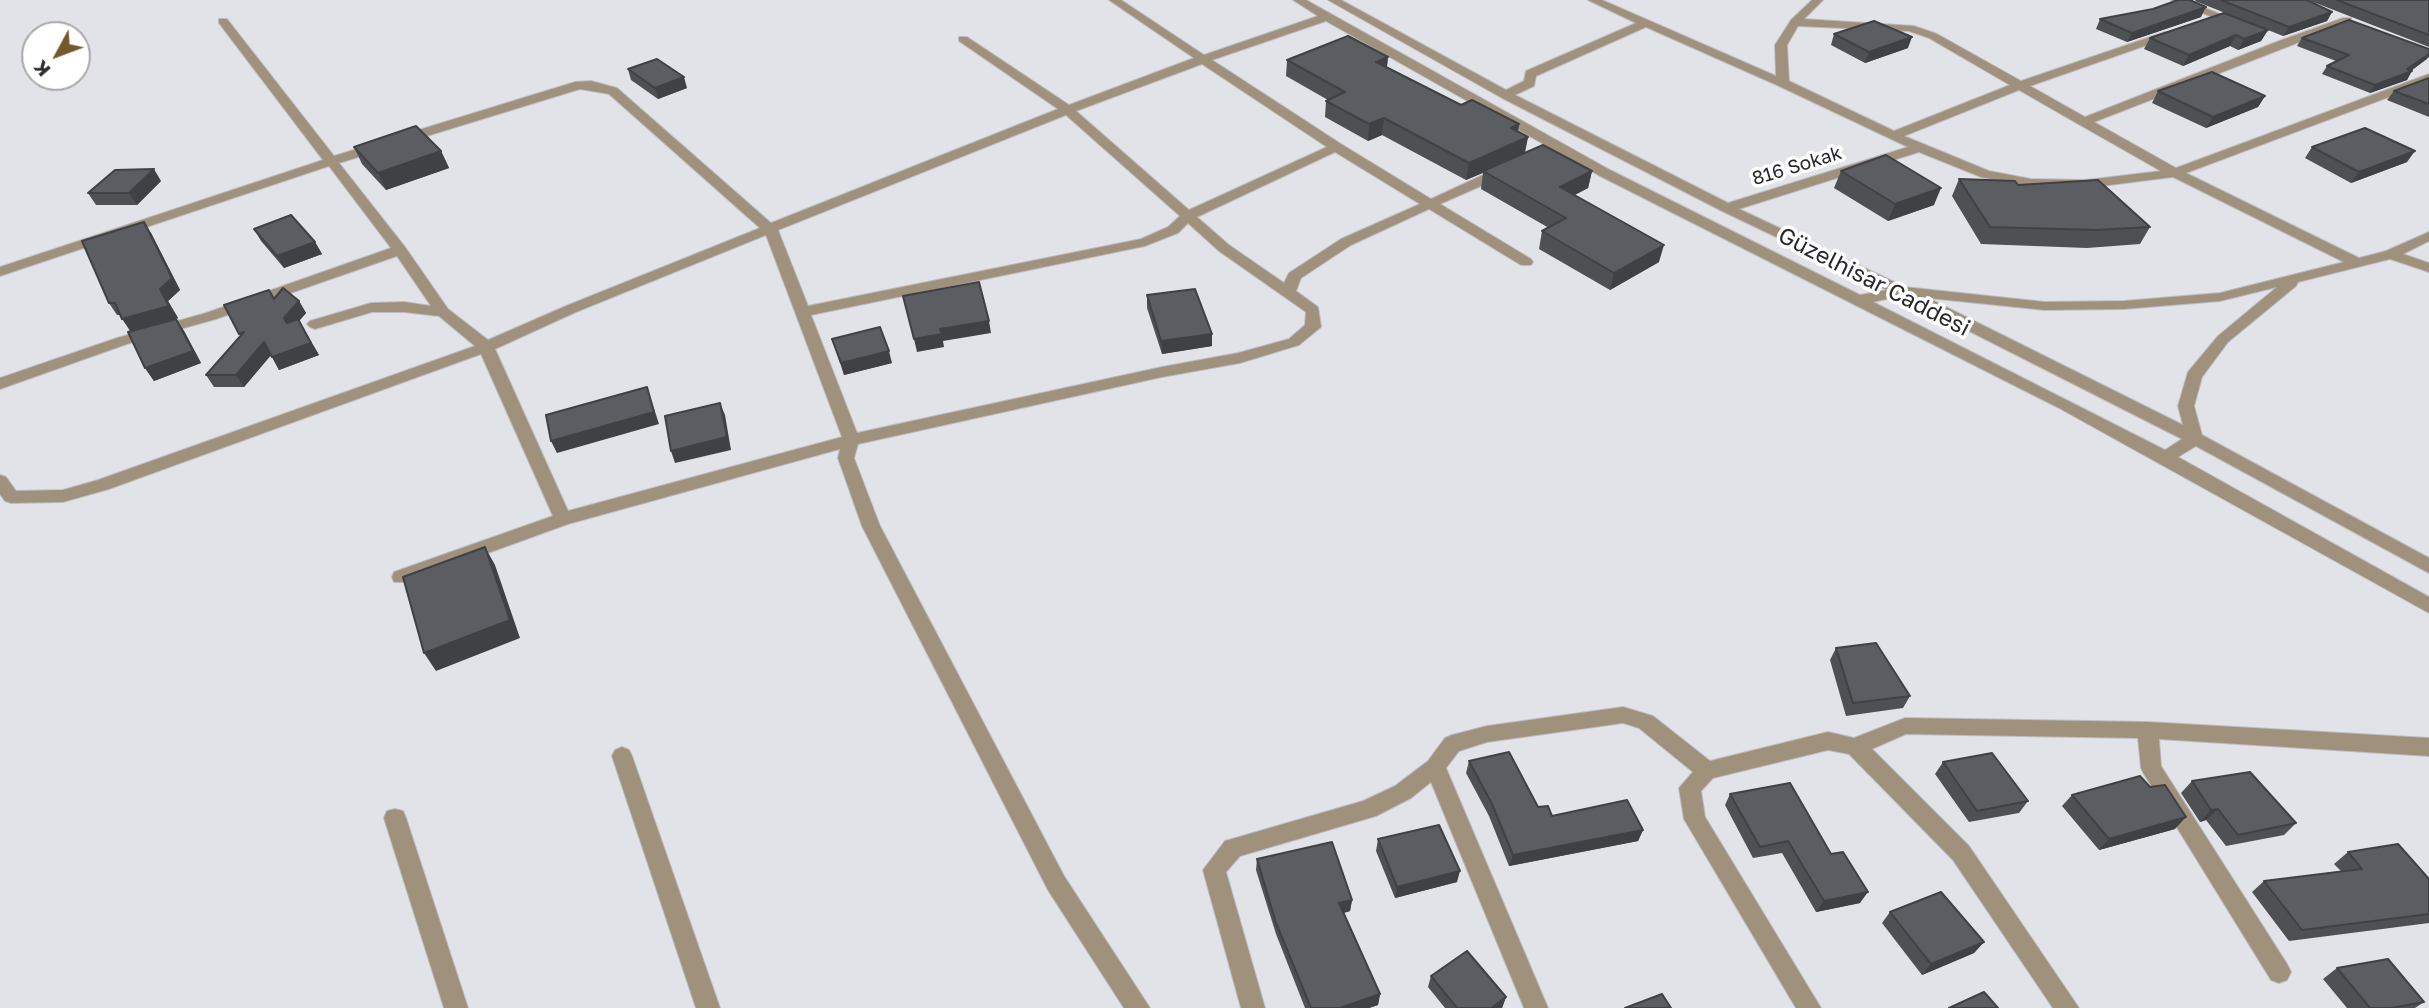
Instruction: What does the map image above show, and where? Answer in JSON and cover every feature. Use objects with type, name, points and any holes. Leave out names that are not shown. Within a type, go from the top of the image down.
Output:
[{"type":"street","points":[[1114,0],[1336,146],[1526,262]]},
{"type":"street","name":"Güzelhisar Caddesi","points":[[1297,0],[1605,173],[2165,458],[2429,606]]},
{"type":"street","name":"Güzelhisar Caddesi","points":[[1333,0],[1506,95],[1727,208],[1902,291],[2195,438],[2429,566]]},
{"type":"street","points":[[1593,0],[1783,83],[1919,148],[1986,174],[2031,183],[2086,184],[2175,173],[2429,78]]},
{"type":"street","points":[[1783,83],[1781,45],[1795,22],[1818,0]]},
{"type":"street","points":[[2176,0],[2244,27]]},
{"type":"street","points":[[2084,122],[2283,43],[2353,23],[2324,12]]},
{"type":"street","points":[[0,481],[11,497],[63,496],[103,485],[486,346],[570,309],[1004,134],[1326,16]]},
{"type":"street","points":[[2194,26],[2219,17]]},
{"type":"street","points":[[223,20],[400,250],[443,312],[486,346],[563,519]]},
{"type":"street","points":[[1795,22],[1910,28],[1933,36],[2175,173],[2356,262]]},
{"type":"street","points":[[1506,95],[1530,83],[1530,74],[1646,23]]},
{"type":"street","points":[[1895,135],[2018,86],[2181,30]]},
{"type":"street","points":[[2270,38],[2283,43]]},
{"type":"street","points":[[401,577],[563,519],[851,440],[1162,372],[1240,358],[1294,342],[1313,327],[1313,310],[1224,248],[1069,111],[963,39]]},
{"type":"street","points":[[0,272],[332,161],[566,89],[591,85],[613,91],[771,230],[851,440],[846,458],[871,526],[1056,883],[1138,1008]]},
{"type":"street","points":[[802,312],[1145,242],[1172,230],[1188,216],[1336,146]]},
{"type":"street","points":[[1538,155],[1558,146]]},
{"type":"street","name":"816 Sokak","points":[[1727,208],[1919,148]]},
{"type":"street","points":[[1289,291],[1294,276],[1346,242],[1513,167]]},
{"type":"street","points":[[1859,300],[1902,291],[2045,306],[2124,305],[2220,297],[2390,254],[2429,236]]},
{"type":"street","points":[[0,384],[122,341],[211,316],[400,250]]},
{"type":"street","points":[[2390,254],[2429,268]]},
{"type":"street","points":[[2165,458],[2195,438],[2186,406],[2194,376],[2223,339],[2296,279]]},
{"type":"street","points":[[315,324],[371,308],[404,307],[443,312]]},
{"type":"street","points":[[1253,1008],[1214,870],[1233,848],[1368,808],[1404,792],[1435,767],[1451,744],[1487,734],[1623,715],[1646,722],[1707,771]]},
{"type":"street","points":[[1855,747],[1905,726],[2148,730],[2429,747]]},
{"type":"street","points":[[2148,730],[2151,768],[2279,972]]},
{"type":"street","points":[[1810,1008],[1695,819],[1690,788],[1707,771],[1828,741],[1855,747],[1885,774],[1961,853],[2067,1008]]},
{"type":"street","points":[[622,757],[708,1008]]},
{"type":"street","points":[[1435,767],[1536,1008]]},
{"type":"street","points":[[395,818],[456,1008]]},
{"type":"building","points":[[2178,0],[2190,0],[2206,7],[2132,33],[2100,19],[2153,9]]},
{"type":"building","points":[[2221,0],[2307,0],[2332,12],[2289,27]]},
{"type":"building","points":[[2337,0],[2429,0],[2429,35]]},
{"type":"building","points":[[2224,13],[2268,30],[2244,39],[2236,35],[2189,55],[2150,38]]},
{"type":"building","points":[[2349,20],[2429,49],[2429,54],[2407,69],[2412,71],[2375,85],[2327,66],[2349,55],[2302,38]]},
{"type":"building","points":[[1874,21],[1912,37],[1869,52],[1834,34]]},
{"type":"building","points":[[1348,36],[1388,57],[1376,62],[1461,105],[1472,100],[1519,124],[1511,128],[1528,137],[1469,163],[1384,118],[1369,124],[1326,101],[1345,92],[1287,60]]},
{"type":"building","points":[[657,59],[684,77],[655,88],[628,69]]},
{"type":"building","points":[[2212,72],[2265,96],[2213,117],[2158,91]]},
{"type":"building","points":[[2429,78],[2429,104],[2394,91]]},
{"type":"building","points":[[416,126],[441,151],[378,173],[354,147]]},
{"type":"building","points":[[2365,128],[2415,151],[2359,172],[2312,147]]},
{"type":"building","points":[[1543,145],[1592,171],[1560,187],[1664,245],[1614,273],[1542,231],[1566,218],[1483,171]]},
{"type":"building","points":[[1886,155],[1941,188],[1895,204],[1841,171]]},
{"type":"building","points":[[154,169],[129,193],[88,193],[115,170]]},
{"type":"building","points":[[1959,179],[2015,181],[2018,185],[2098,180],[2150,227],[2096,230],[1990,227]]},
{"type":"building","points":[[291,215],[315,242],[277,256],[254,229]]},
{"type":"building","points":[[144,222],[172,278],[160,289],[169,306],[122,319],[115,303],[109,303],[82,241]]},
{"type":"building","points":[[979,282],[989,321],[940,329],[942,334],[914,339],[903,296]]},
{"type":"building","points":[[283,288],[299,301],[284,318],[287,323],[298,319],[311,343],[272,357],[264,342],[236,375],[206,375],[244,332],[239,334],[224,305],[269,290],[274,299]]},
{"type":"building","points":[[1195,289],[1212,334],[1161,341],[1147,295]]},
{"type":"building","points":[[176,319],[193,351],[145,368],[128,332]]},
{"type":"building","points":[[880,327],[889,351],[841,363],[832,339]]},
{"type":"building","points":[[647,387],[654,412],[551,441],[546,415]]},
{"type":"building","points":[[720,403],[727,437],[671,451],[665,416]]},
{"type":"building","points":[[485,547],[510,620],[424,653],[403,577]]},
{"type":"building","points":[[1876,643],[1910,696],[1853,703],[1836,648]]},
{"type":"building","points":[[1509,752],[1538,807],[1548,806],[1552,816],[1627,800],[1643,830],[1513,855],[1492,804],[1469,761]]},
{"type":"building","points":[[1992,753],[2028,801],[1977,811],[1943,762]]},
{"type":"building","points":[[2250,772],[2296,823],[2238,835],[2218,809],[2211,810],[2192,781]]},
{"type":"building","points":[[2140,776],[2150,787],[2165,785],[2186,817],[2109,839],[2072,795]]},
{"type":"building","points":[[1790,783],[1831,854],[1843,852],[1868,892],[1824,901],[1788,841],[1760,847],[1730,794]]},
{"type":"building","points":[[1439,825],[1460,871],[1397,887],[1378,839]]},
{"type":"building","points":[[1332,842],[1352,900],[1339,903],[1380,994],[1340,1008],[1311,1008],[1276,923],[1257,859]]},
{"type":"building","points":[[2398,844],[2429,879],[2429,914],[2302,930],[2264,881],[2362,869],[2348,852]]},
{"type":"building","points":[[1941,892],[1984,942],[1931,964],[1890,912]]},
{"type":"building","points":[[1467,951],[1506,997],[1491,1008],[1457,1008],[1431,976]]},
{"type":"building","points":[[2388,959],[2424,1002],[2391,1008],[2370,1008],[2337,968]]},
{"type":"building","points":[[1984,992],[1998,1008],[1949,1008]]},
{"type":"building","points":[[1662,994],[1671,1008],[1625,1008]]}]
